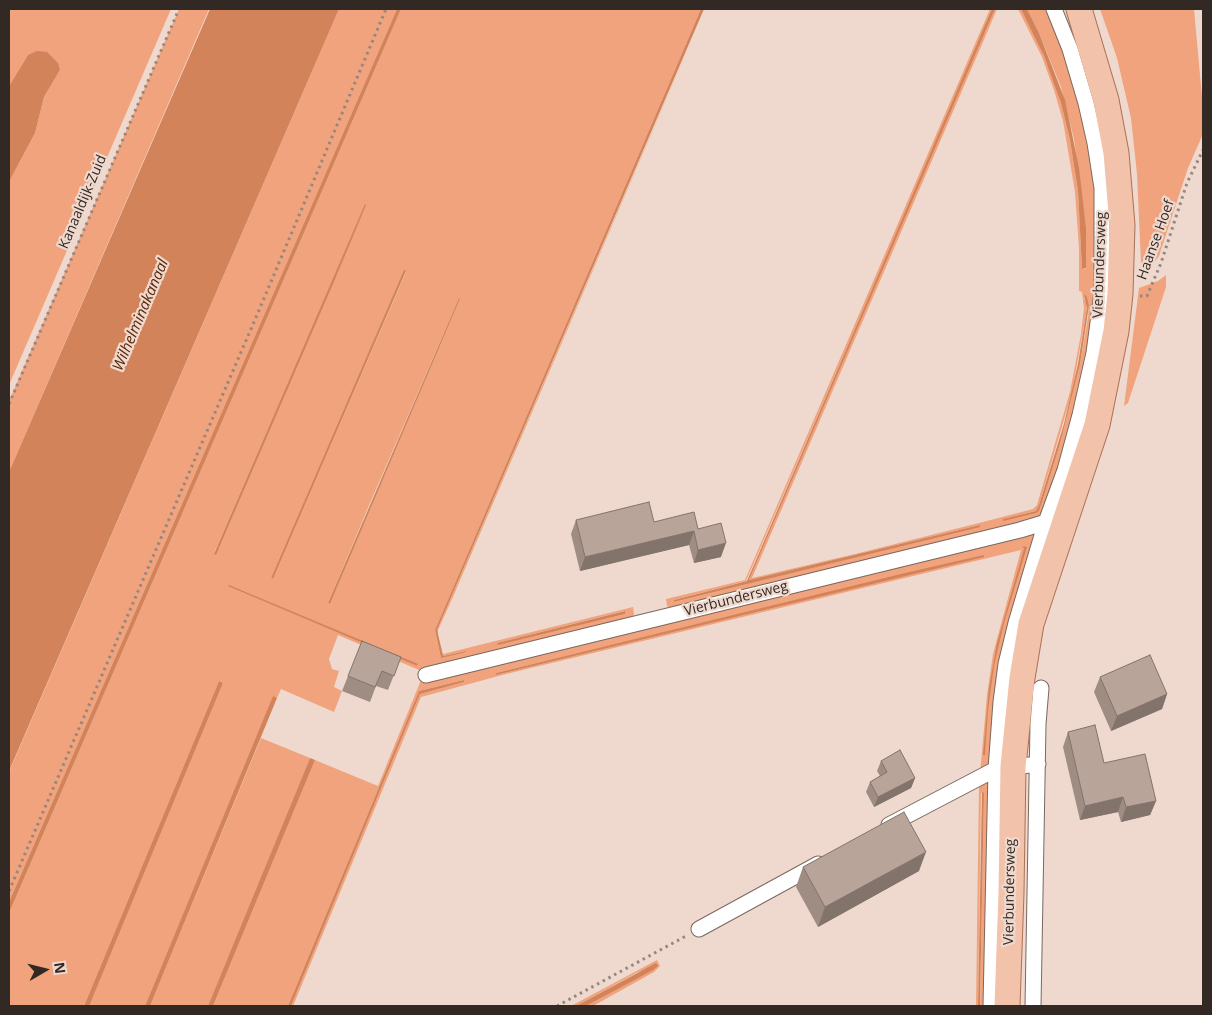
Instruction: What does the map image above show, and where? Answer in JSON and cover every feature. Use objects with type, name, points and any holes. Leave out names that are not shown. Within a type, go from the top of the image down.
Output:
[{"type":"main road","name":"Vierbundersweg","points":[[1007,1006],[1011,893],[1004,767],[1031,624],[1057,519],[1097,425],[1116,331],[1120,294],[1122,225],[1116,153],[1106,100],[1079,9]]},
{"type":"street","name":"Vierbundersweg","points":[[426,675],[952,547],[1057,519],[1065,470],[1088,384],[1102,292],[1103,243],[1102,188],[1095,143],[1086,103],[1070,49],[1054,9]]},
{"type":"street","name":"Vierbundersweg","points":[[1033,1006],[1038,764],[1042,688]]},
{"type":"street","points":[[877,832],[1004,767],[1038,764]]},
{"type":"street","name":"Vierbundersweg","points":[[991,1006],[1004,767]]},
{"type":"street","points":[[699,929],[834,855]]},
{"type":"path","name":"Kanaaldijk-Zuid","points":[[9,404],[179,9]]},
{"type":"path","points":[[9,891],[257,315],[386,9]]},
{"type":"path","name":"Haanse Hoef","points":[[1120,294],[1147,296],[1161,263],[1187,183],[1203,150]]},
{"type":"path","points":[[557,1006],[699,929]]},
{"type":"shaded area","points":[[9,9],[171,9],[9,385],[9,182],[35,133],[44,97],[60,70],[28,55],[9,86]]},
{"type":"shaded area","points":[[179,9],[209,9],[9,472],[9,401]]},
{"type":"shaded area","points":[[339,9],[397,9],[9,902],[9,772]]},
{"type":"shaded area","points":[[401,9],[701,9],[435,630],[441,658],[466,651],[443,656],[437,636],[437,630],[705,9],[438,630],[438,636],[443,654],[633,607],[634,614],[630,622],[420,673],[419,670],[338,635],[329,659],[332,669],[339,671],[334,687],[342,691],[334,712],[281,689],[277,698],[273,697],[145,1006],[89,1006],[223,683],[219,681],[84,1006],[9,1006],[9,913]],"holes":[[[365,205],[334,282],[219,548],[214,553]],[[404,271],[406,272],[273,579],[271,578]],[[459,298],[330,604],[328,603]],[[229,585],[418,665],[417,666]],[[624,611],[625,614],[498,644]]]},
{"type":"shaded area","points":[[990,9],[992,9],[986,26],[746,581],[674,600],[675,602],[980,526],[749,580],[995,9],[997,9],[752,578],[979,523],[1033,509],[1037,505],[1070,392],[1084,308],[1082,292],[1079,291],[1079,248],[1075,192],[1063,121],[1042,57],[1018,9],[1021,9],[1035,35],[1052,75],[1061,103],[1070,140],[1078,191],[1082,269],[1086,269],[1086,227],[1074,139],[1061,87],[1027,9],[1049,9],[1079,96],[1096,191],[1098,263],[1086,370],[1043,521],[675,611],[667,606],[666,599],[745,580]],"holes":[[[1087,297],[1089,305],[1080,364],[1060,444],[1039,511],[1003,519],[1036,511],[1039,505],[1072,392],[1086,314],[1087,303],[1084,298]]]},
{"type":"shaded area","points":[[1100,9],[1194,9],[1203,108],[1203,134],[1188,168],[1159,256],[1152,265],[1148,266],[1143,266],[1141,263],[1137,174],[1131,118],[1117,58]]},
{"type":"shaded area","points":[[1166,275],[1166,287],[1128,403],[1124,406],[1139,288],[1158,281]]},
{"type":"shaded area","points":[[1040,529],[992,764],[980,774],[987,695],[993,654],[1021,550],[506,674],[421,697],[293,1006],[291,1006],[420,694],[464,682],[464,680],[419,691],[288,1006],[213,1006],[315,760],[378,786],[421,680]],"holes":[[[935,567],[496,675],[496,673]]]},
{"type":"shaded area","points":[[261,738],[310,758],[241,927],[208,1006],[150,1006]]},
{"type":"shaded area","points":[[987,781],[992,782],[986,1006],[980,1006],[984,793],[981,793],[978,1006],[976,1006],[979,785]]},
{"type":"shaded area","points":[[657,960],[660,966],[654,972],[593,1006],[586,1006],[658,966],[638,972],[576,1006],[571,1006]]},
{"type":"water","name":"Wilhelminakanaal","points":[[210,9],[339,9],[9,771],[9,472]]},
{"type":"water","points":[[397,9],[401,9],[9,913],[9,902]]},
{"type":"water","points":[[701,9],[704,9],[437,630],[443,656],[466,652],[441,658],[435,630]]},
{"type":"water","points":[[992,9],[995,9],[749,580],[980,525],[980,527],[674,602],[674,600],[747,581]]},
{"type":"water","points":[[1021,9],[1027,9],[1039,33],[1065,100],[1079,168],[1086,227],[1086,268],[1082,269],[1078,191],[1070,140],[1061,103],[1044,56]]},
{"type":"water","points":[[37,51],[47,52],[58,63],[60,70],[44,97],[35,133],[9,182],[9,86],[28,55]]},
{"type":"water","points":[[365,204],[334,282],[216,555],[214,554],[219,542]]},
{"type":"water","points":[[404,270],[406,271],[273,579],[271,578]]},
{"type":"water","points":[[1084,294],[1089,305],[1080,364],[1060,444],[1039,511],[1003,521],[1003,519],[1036,511],[1039,505],[1064,424],[1078,364],[1087,308]]},
{"type":"water","points":[[460,299],[330,604],[328,603]]},
{"type":"water","points":[[1023,546],[1027,547],[1004,623],[994,666],[988,710],[985,755],[983,755],[989,688],[997,643],[1024,549]]},
{"type":"water","points":[[984,555],[984,557],[496,675],[496,673]]},
{"type":"water","points":[[229,585],[418,664],[417,666]]},
{"type":"water","points":[[625,611],[625,614],[498,645],[497,643]]},
{"type":"water","points":[[464,680],[464,682],[420,694],[291,1006],[288,1006],[419,691]]},
{"type":"water","points":[[219,681],[223,683],[90,1004],[89,1006],[84,1006]]},
{"type":"water","points":[[273,696],[277,698],[150,1006],[145,1006]]},
{"type":"water","points":[[310,758],[315,760],[213,1006],[208,1006]]},
{"type":"water","points":[[982,792],[984,793],[980,1006],[978,1006]]},
{"type":"water","points":[[656,963],[658,966],[653,970],[586,1006],[576,1006]]},
{"type":"building","points":[[649,502],[654,522],[694,512],[698,529],[721,523],[726,543],[698,550],[694,531],[585,557],[576,520]]},
{"type":"building","points":[[362,641],[401,657],[394,676],[382,671],[375,687],[348,676]]},
{"type":"building","points":[[1150,655],[1167,694],[1117,716],[1100,677]]},
{"type":"building","points":[[1095,725],[1104,763],[1145,754],[1156,801],[1126,807],[1123,797],[1085,806],[1068,732]]},
{"type":"building","points":[[900,750],[915,778],[878,797],[870,782],[887,772],[881,761]]},
{"type":"building","points":[[904,812],[926,852],[825,907],[803,867]]}]
